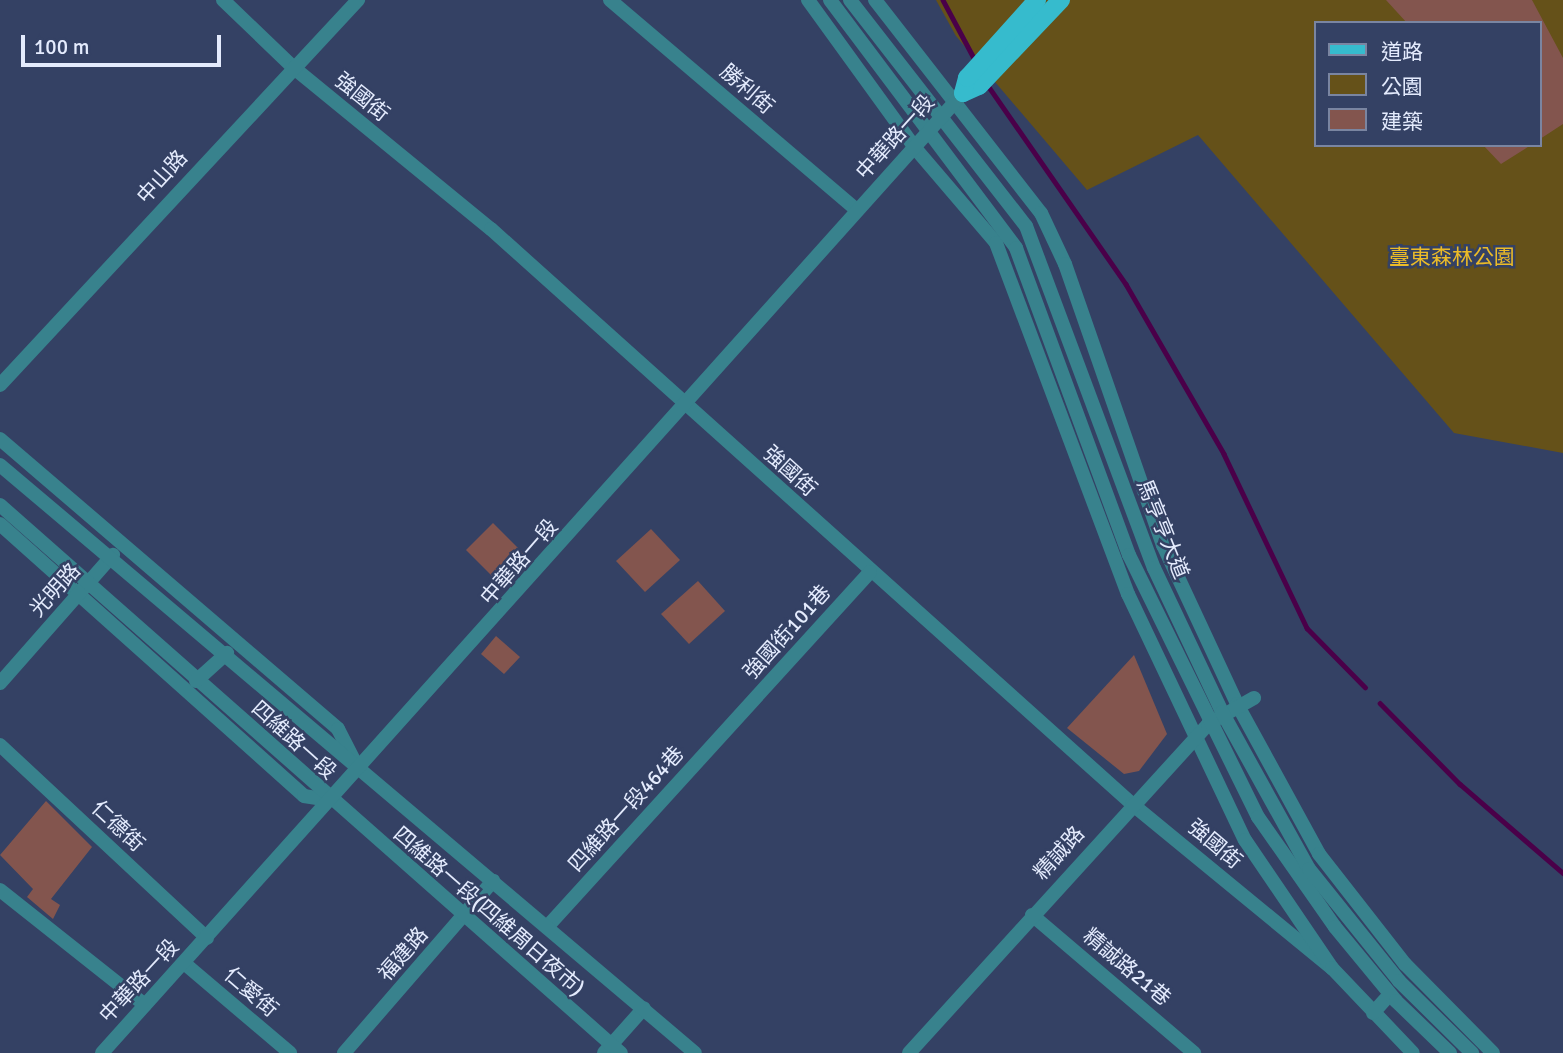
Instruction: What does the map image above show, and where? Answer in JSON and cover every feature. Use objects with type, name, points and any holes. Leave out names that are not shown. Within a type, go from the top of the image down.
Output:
[{"type":"main road","points":[[958,99],[967,78],[1037,0]]},
{"type":"main road","points":[[958,99],[979,86],[1061,0]]},
{"type":"street","name":"強國街","points":[[223,0],[294,68],[491,229],[870,572],[1132,804],[1332,968]]},
{"type":"street","name":"中山路","points":[[0,385],[358,0]]},
{"type":"street","name":"勝利街","points":[[610,0],[857,210]]},
{"type":"street","name":"馬亨亨大道","points":[[808,0],[915,148],[996,243],[1021,279],[1129,555],[1208,724],[1274,842],[1390,994],[1450,1053]]},
{"type":"street","name":"馬亨亨大道","points":[[830,0],[1016,248],[1021,279],[1063,431],[1114,561],[1194,738],[1255,855],[1332,968],[1413,1053]]},
{"type":"street","name":"馬亨亨大道","points":[[850,0],[1026,226],[1047,270],[1148,552],[1222,712],[1309,869],[1401,983],[1472,1053]]},
{"type":"street","name":"馬亨亨大道","points":[[876,0],[958,99],[1041,213],[1065,264],[1163,545],[1237,704],[1319,854],[1412,971],[1493,1053]]},
{"type":"street","name":"中華路一段","points":[[107,1051],[145,1005],[958,99]]},
{"type":"street","points":[[1047,270],[1065,264]]},
{"type":"street","name":"四維路一段","points":[[0,439],[338,729],[358,767]]},
{"type":"street","name":"四維路一段","points":[[0,465],[113,555],[695,1053]]},
{"type":"street","name":"四維路一段","points":[[0,505],[83,590],[304,796],[330,800]]},
{"type":"street","name":"四維路一段","points":[[0,524],[197,681],[330,800]]},
{"type":"street","points":[[1148,552],[1163,545]]},
{"type":"street","name":"光明路","points":[[0,684],[113,555]]},
{"type":"street","points":[[1114,561],[1129,555]]},
{"type":"street","name":"強國街101巷","points":[[736,720],[870,572]]},
{"type":"street","points":[[197,681],[227,653]]},
{"type":"street","name":"精誠路","points":[[909,1053],[1194,738],[1222,712],[1254,698]]},
{"type":"street","name":"四維路一段464巷","points":[[547,927],[736,720]]},
{"type":"street","name":"仁德街","points":[[0,745],[207,938]]},
{"type":"street","name":"四維路一段(四維周日夜市)","points":[[330,800],[612,1050]]},
{"type":"street","points":[[1255,855],[1274,842]]},
{"type":"street","name":"福建路","points":[[344,1053],[493,881]]},
{"type":"street","points":[[0,890],[145,1005]]},
{"type":"street","name":"精誠路21巷","points":[[1032,915],[1194,1053]]},
{"type":"street","name":"仁愛街","points":[[184,963],[290,1053]]},
{"type":"street","points":[[1401,983],[1412,971]]},
{"type":"street","points":[[1373,1013],[1390,994]]},
{"type":"street","points":[[612,1050],[644,1009]]},
{"type":"green space","name":"臺東森林公園","points":[[936,0],[1563,0],[1563,453],[1454,433],[1198,135],[1087,190],[956,36]]},
{"type":"building","points":[[1386,0],[1532,0],[1563,58],[1563,124],[1542,138],[1542,21],[1405,21]]},
{"type":"building","points":[[1485,147],[1528,147],[1501,164]]},
{"type":"building","points":[[493,523],[525,555],[498,582],[466,550]]},
{"type":"building","points":[[651,529],[680,560],[645,592],[616,561]]},
{"type":"building","points":[[698,581],[725,611],[689,644],[661,614]]},
{"type":"building","points":[[496,636],[520,657],[504,674],[481,654]]},
{"type":"building","points":[[1134,655],[1167,734],[1139,771],[1124,774],[1067,728]]},
{"type":"building","points":[[46,801],[92,847],[51,899],[60,905],[53,919],[27,897],[33,889],[0,855]]},
{"type":"waterway","points":[[943,0],[974,58]]},
{"type":"waterway","points":[[989,87],[1126,284],[1224,454],[1307,628],[1365,687]]},
{"type":"waterway","points":[[1380,703],[1460,784],[1563,873]]}]
